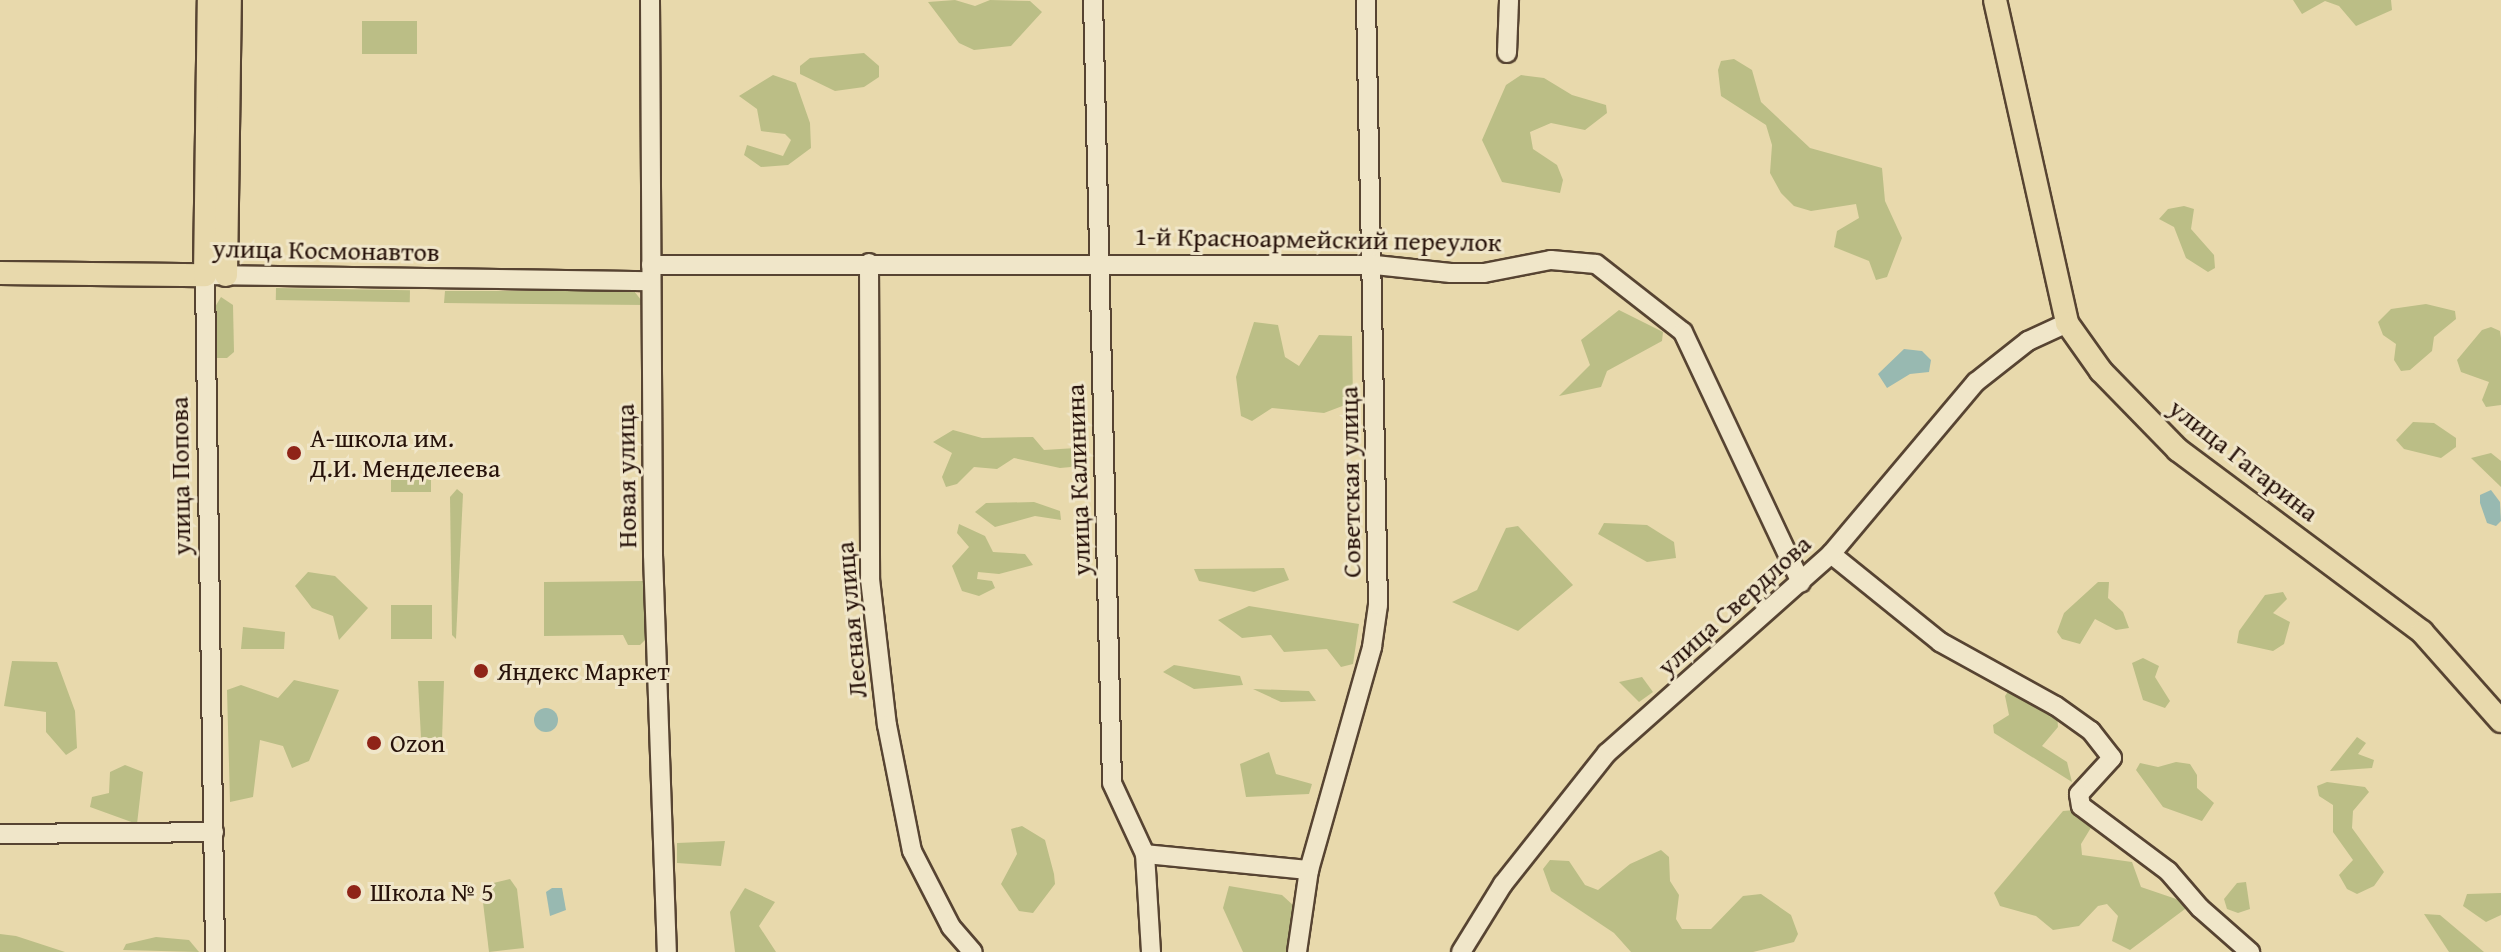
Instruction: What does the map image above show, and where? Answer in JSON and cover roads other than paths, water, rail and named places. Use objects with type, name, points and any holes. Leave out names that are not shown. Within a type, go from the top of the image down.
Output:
[{"type":"main road","name":"улица Попова","points":[[209,0],[216,275]]},
{"type":"main road","name":"улица Попова","points":[[216,275],[230,0]]},
{"type":"main road","name":"улица Гагарина","points":[[1995,0],[2067,323],[2101,371],[2178,450],[2422,632],[2501,721]]},
{"type":"main road","name":"улица Космонавтов","points":[[0,273],[216,275]]},
{"type":"street","name":"Новая улица","points":[[650,0],[653,555],[667,952]]},
{"type":"street","name":"улица Калинина","points":[[1093,0],[1112,783],[1145,854],[1151,952]]},
{"type":"street","name":"Советская улица","points":[[1297,952],[1309,870],[1372,647],[1378,605],[1375,265],[1366,0]]},
{"type":"street","points":[[1507,53],[1509,0]]},
{"type":"street","name":"1-й Красноармейский переулок","points":[[651,273],[869,263],[1098,262],[1375,265],[1484,273],[1574,258],[1596,264],[1683,332],[1801,583]]},
{"type":"street","name":"Лесная улица","points":[[869,263],[870,579],[887,725],[912,851],[951,927],[973,952]]},
{"type":"street","name":"улица Космонавтов","points":[[216,275],[651,273]]},
{"type":"street","name":"улица Попова","points":[[215,952],[216,275]]},
{"type":"street","name":"улица Свердлова","points":[[1461,952],[1503,884],[1575,787],[1693,675],[1831,554],[1976,382],[2028,341],[2067,323]]},
{"type":"street","points":[[1831,554],[1940,642],[2056,706],[2091,731],[2112,758],[2079,794],[2081,806],[2168,871],[2200,908],[2250,952]]},
{"type":"street","points":[[0,834],[214,832]]},
{"type":"street","points":[[1145,854],[1309,870]]},
{"type":"water","points":[[1904,349],[1922,351],[1931,360],[1929,372],[1910,374],[1887,388],[1878,374]]},
{"type":"water","points":[[2491,490],[2500,502],[2501,521],[2496,526],[2487,523],[2480,503],[2480,495]]},
{"type":"water","points":[[546,708],[554,712],[558,720],[554,728],[546,732],[538,728],[534,720],[538,712]]},
{"type":"water","points":[[552,888],[562,888],[566,910],[550,916],[546,892]]},
{"type":"place","name":"А-школа им. Д.И. Менделеева","points":[[294,453]]},
{"type":"place","name":"Яндекс Маркет","points":[[481,671]]},
{"type":"place","name":"Ozon","points":[[374,743]]},
{"type":"place","name":"Школа № 5","points":[[354,892]]}]
